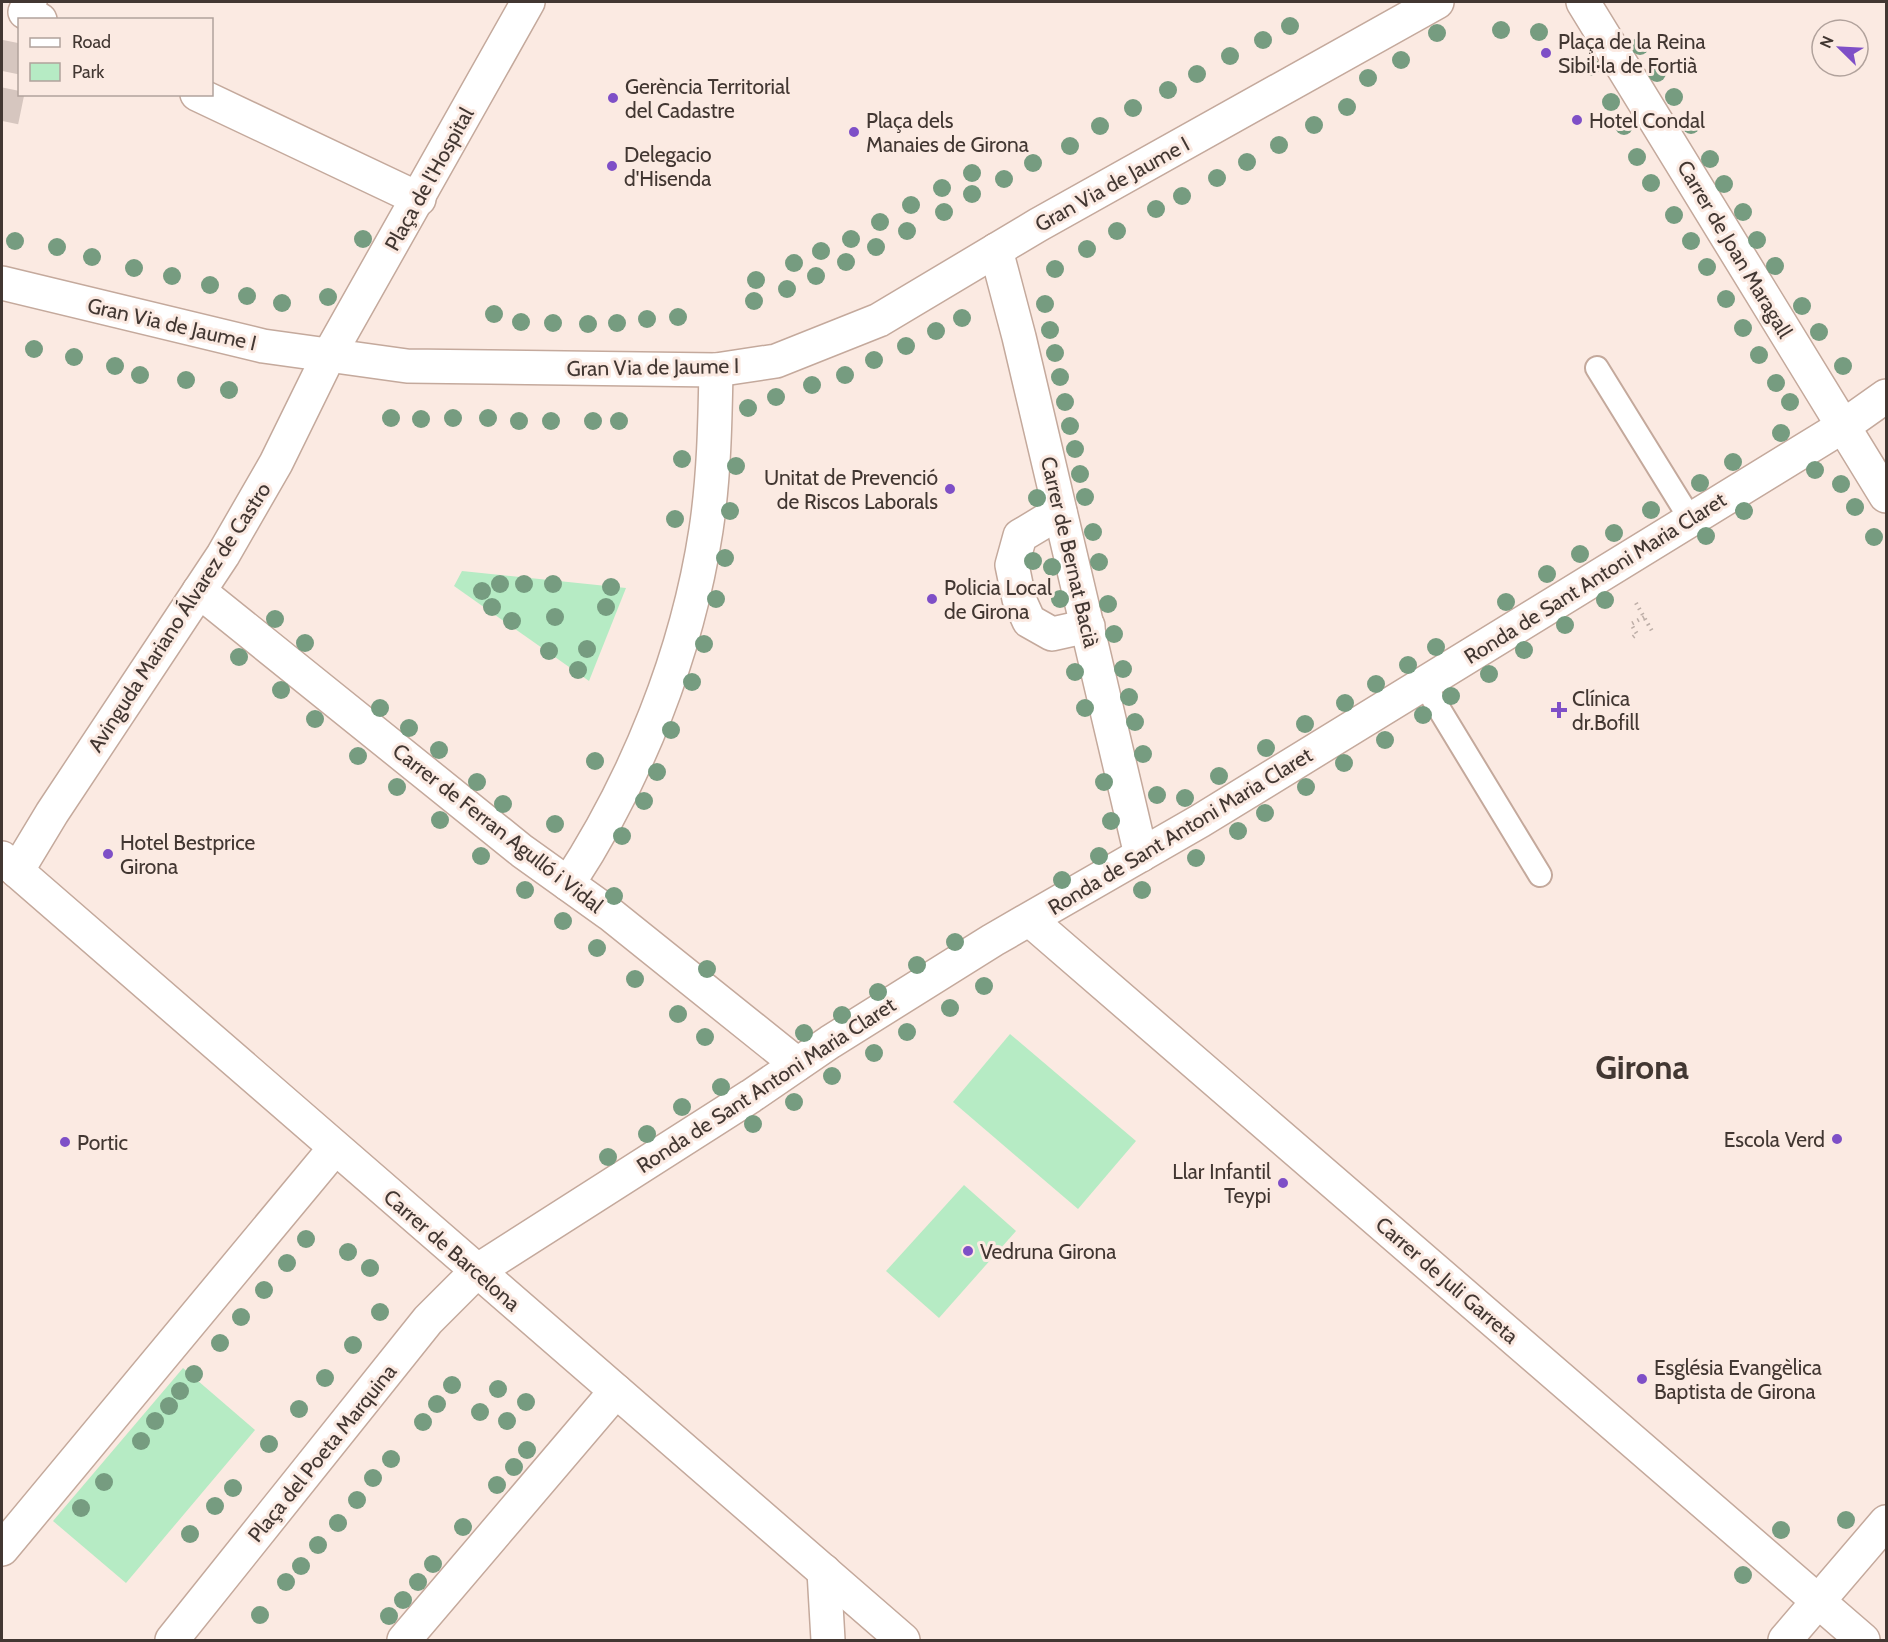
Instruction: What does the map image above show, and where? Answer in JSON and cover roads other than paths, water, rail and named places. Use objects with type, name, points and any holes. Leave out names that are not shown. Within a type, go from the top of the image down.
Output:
[{"type":"street","points":[[30,2],[25,12],[36,18]]},
{"type":"street","name":"Plaça de l'Hospital","points":[[329,355],[528,2]]},
{"type":"street","name":"Gran Via de Jaume I","points":[[2,283],[263,345],[407,366],[716,370],[776,361],[879,320],[996,250],[1437,2]]},
{"type":"street","name":"Carrer de Joan Maragall","points":[[1583,2],[1887,496]]},
{"type":"street","points":[[201,96],[419,199]]},
{"type":"street","name":"Carrer de Bernat Bacià","points":[[996,250],[1088,626],[1141,855]]},
{"type":"street","name":"Avinguda Mariano Álvarez de Castro","points":[[9,865],[52,813],[199,591],[276,463],[329,355]]},
{"type":"street","points":[[568,884],[598,833],[641,748],[669,678],[692,600],[706,528],[714,440],[716,370]]},
{"type":"street","name":"Ronda de Sant Antoni Maria Claret","points":[[477,1271],[993,940],[1141,855],[1424,684],[1845,425],[1887,396]]},
{"type":"street","points":[[1060,512],[1020,536],[1012,565],[1019,599],[1029,621],[1052,634],[1088,626]]},
{"type":"street","name":"Carrer de Ferran Agulló i Vidal","points":[[199,591],[522,851],[610,914],[797,1064]]},
{"type":"street","name":"Carrer de Barcelona","points":[[9,865],[903,1641]]},
{"type":"street","name":"Carrer de Juli Garreta","points":[[1030,920],[1863,1641]]},
{"type":"street","points":[[2,1549],[335,1148]]},
{"type":"street","name":"Plaça del Poeta Marquina","points":[[172,1641],[428,1320],[477,1271]]},
{"type":"street","points":[[404,1641],[616,1391]]},
{"type":"street","points":[[1785,1641],[1887,1522]]},
{"type":"street","points":[[824,1571],[828,1641]]},
{"type":"lane","points":[[1597,368],[1690,520]]},
{"type":"lane","points":[[1424,684],[1540,875]]},
{"type":"tunnel","points":[[2,121],[18,43]]},
{"type":"place","name":"Plaça de la Reina Sibil·la de Fortià","points":[[1546,53]]},
{"type":"place","name":"Gerència Territorial del Cadastre","points":[[613,98]]},
{"type":"place","name":"Hotel Condal","points":[[1577,120]]},
{"type":"place","name":"Plaça dels Manaies de Girona","points":[[854,132]]},
{"type":"place","name":"Delegacio d'Hisenda","points":[[612,166]]},
{"type":"place","name":"Unitat de Prevenció de Riscos Laborals","points":[[950,489]]},
{"type":"place","name":"Policia Local de Girona","points":[[932,599]]},
{"type":"place","name":"Clínica dr.Bofill","points":[[1559,710]]},
{"type":"place","name":"Hotel Bestprice Girona","points":[[108,854]]},
{"type":"place","name":"Escola Verd","points":[[1837,1139]]},
{"type":"place","name":"Portic","points":[[65,1142]]},
{"type":"place","name":"Llar Infantil Teypi","points":[[1283,1183]]},
{"type":"place","name":"Vedruna Girona","points":[[968,1251]]},
{"type":"place","name":"Església Evangèlica Baptista de Girona","points":[[1642,1379]]},
{"type":"district","name":"Girona","points":[[1642,1067]]}]
